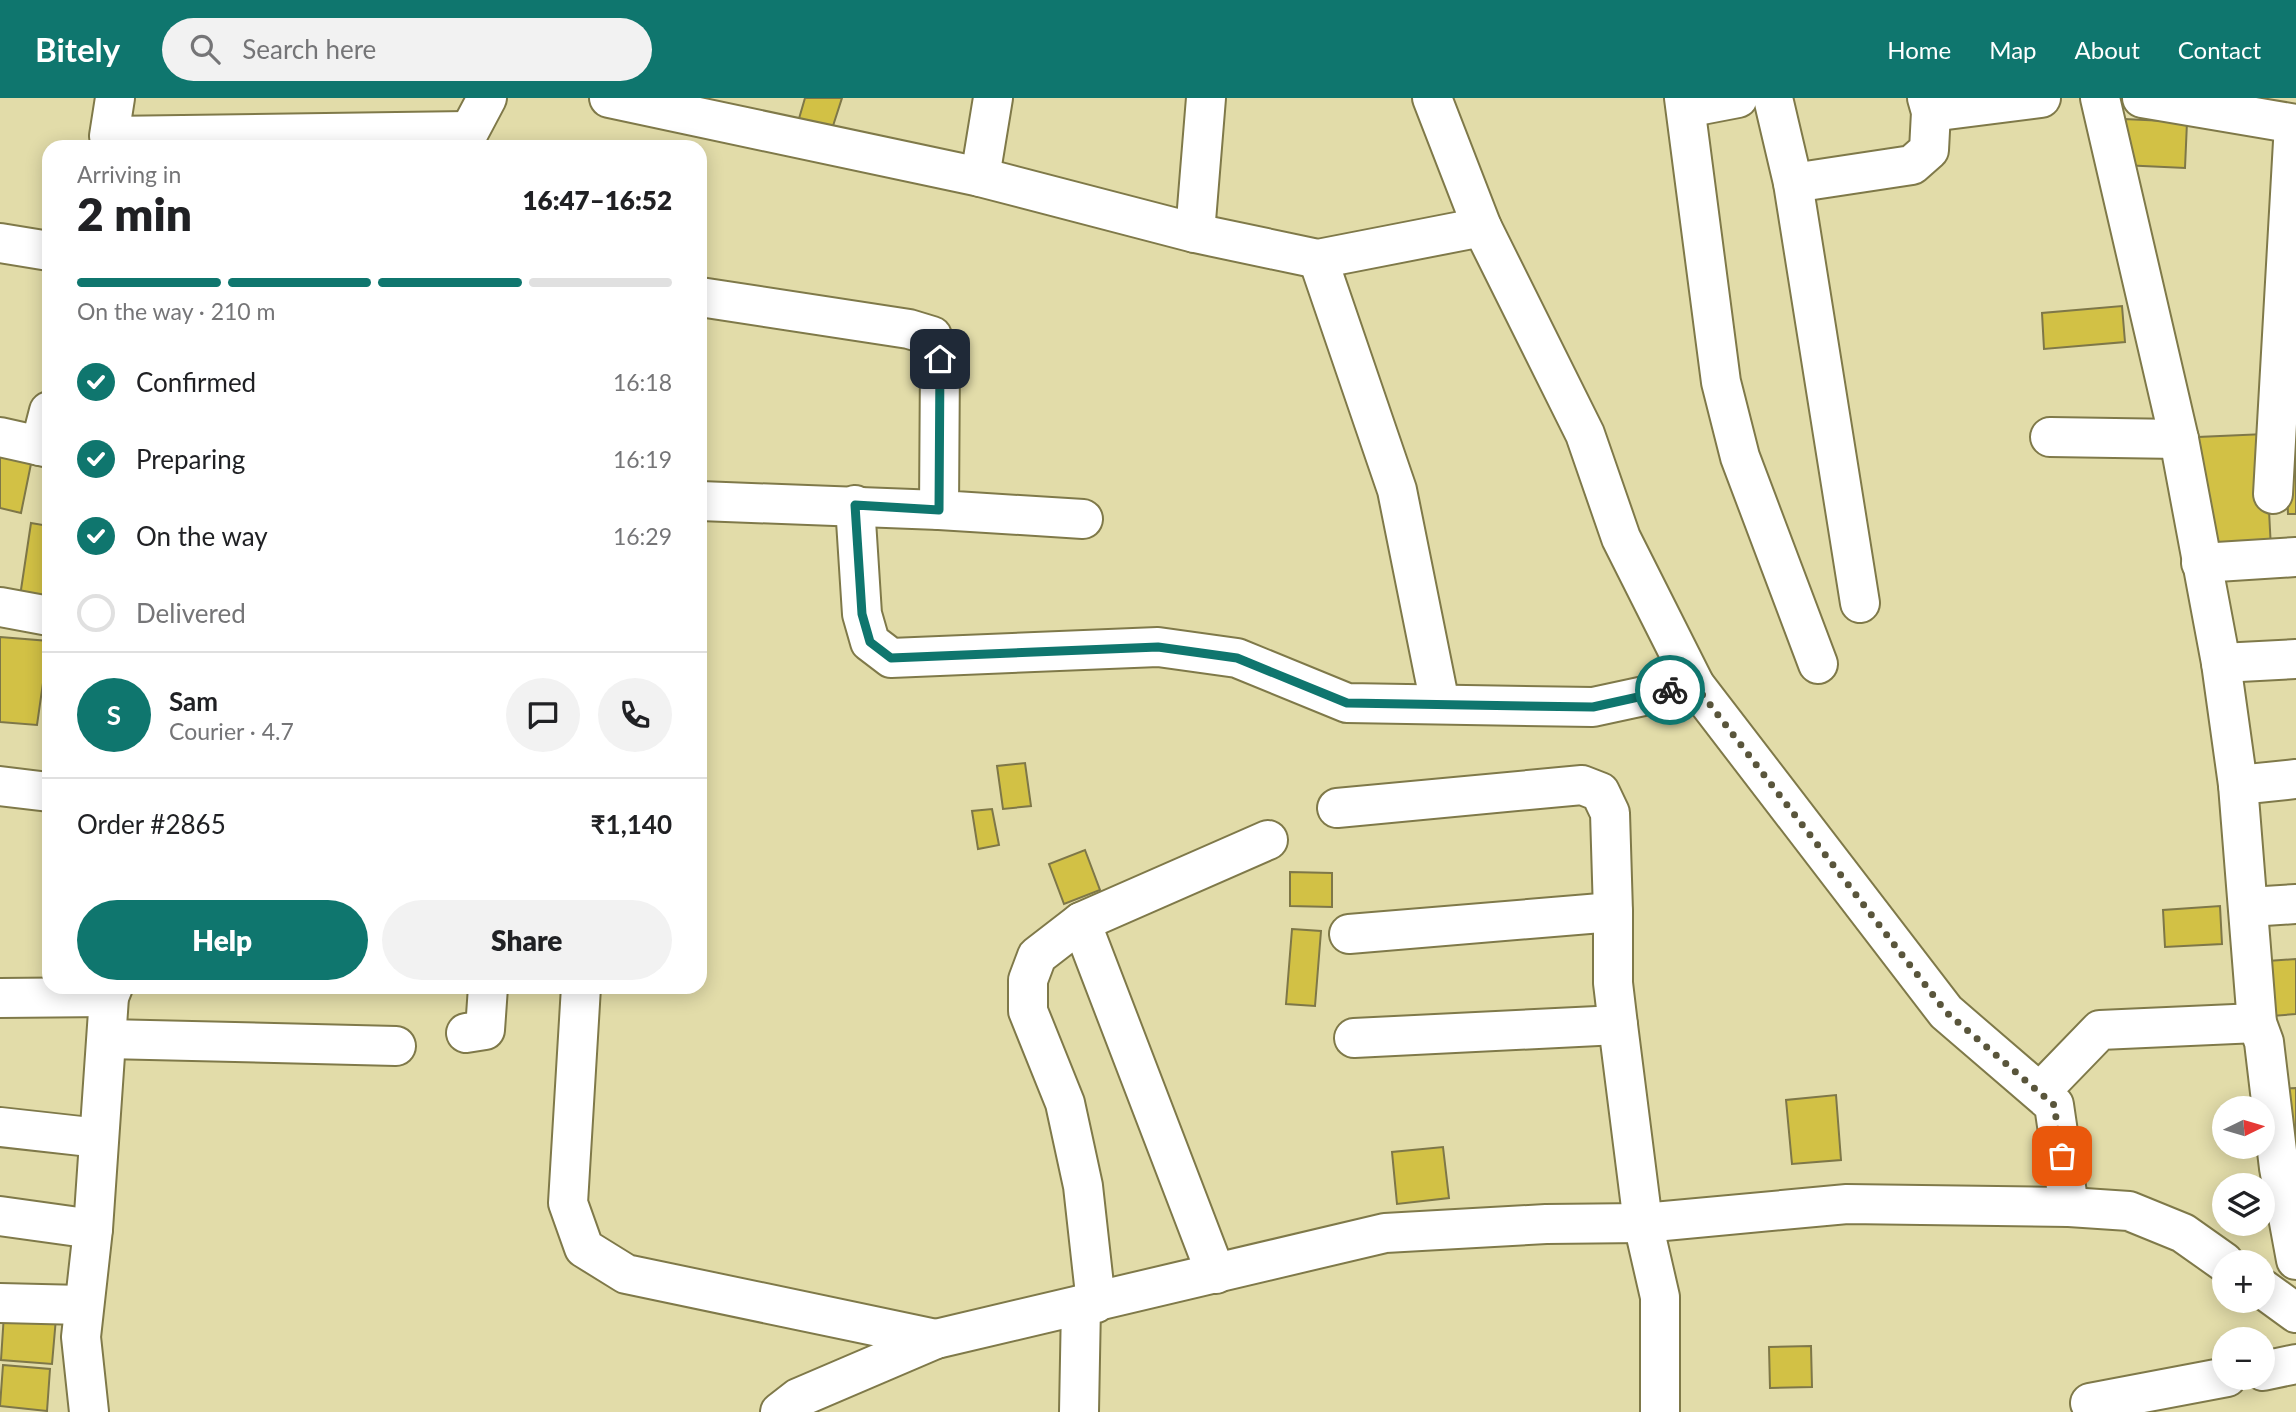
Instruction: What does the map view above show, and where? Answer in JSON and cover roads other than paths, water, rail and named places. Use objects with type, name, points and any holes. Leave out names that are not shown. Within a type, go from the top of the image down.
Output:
[{"type":"street","points":[[108,140],[115,98]]},
{"type":"street","points":[[345,140],[464,139],[487,98]]},
{"type":"street","points":[[609,98],[980,177],[1195,233],[1318,259],[1482,227]]},
{"type":"street","points":[[980,177],[993,98]]},
{"type":"street","points":[[1195,233],[1206,98]]},
{"type":"street","points":[[1432,98],[1482,227],[1585,434],[1621,538],[1695,685],[1946,1012],[2054,1105],[2069,1207]]},
{"type":"street","points":[[1738,98],[1685,103],[1721,382],[1740,457],[1818,664]]},
{"type":"street","points":[[1773,98],[1793,183],[1860,603]]},
{"type":"street","points":[[1793,183],[1912,165],[1928,150],[1929,105],[2041,98]]},
{"type":"street","points":[[2100,98],[2179,439],[2221,663],[2238,785],[2249,907],[2272,1035],[2296,1259]]},
{"type":"street","points":[[2142,98],[2295,124],[2273,494]]},
{"type":"street","points":[[0,243],[42,250]]},
{"type":"street","points":[[1318,259],[1397,490],[1440,705]]},
{"type":"street","points":[[707,298],[909,329],[932,336],[940,359],[939,510]]},
{"type":"street","points":[[0,437],[42,435]]},
{"type":"street","points":[[2050,437],[2179,439]]},
{"type":"street","points":[[707,501],[855,505],[1083,519]]},
{"type":"street","points":[[855,505],[862,614],[870,642],[891,658],[1158,647],[1237,658],[1347,703],[1593,707],[1695,685]]},
{"type":"street","points":[[2201,564],[2296,557]]},
{"type":"street","points":[[0,607],[42,615]]},
{"type":"street","points":[[2221,663],[2296,659]]},
{"type":"street","points":[[2238,785],[2296,779]]},
{"type":"street","points":[[1337,807],[1582,785],[1600,792],[1610,813],[1614,983],[1618,1025],[1643,1223],[1660,1297],[1660,1412]]},
{"type":"street","points":[[0,786],[42,791]]},
{"type":"street","points":[[1079,1412],[1089,1304],[1083,1186],[1065,1103],[1028,1011],[1028,980],[1037,956],[1081,922],[1268,840]]},
{"type":"street","points":[[2249,907],[2296,904]]},
{"type":"street","points":[[1349,934],[1614,912]]},
{"type":"street","points":[[1081,922],[1216,1274]]},
{"type":"street","points":[[0,998],[74,994]]},
{"type":"street","points":[[89,1412],[81,1337],[93,1229],[111,994]]},
{"type":"street","points":[[466,1033],[485,1030],[488,994]]},
{"type":"street","points":[[581,994],[568,1203],[584,1248],[626,1274],[936,1339]]},
{"type":"street","points":[[1354,1038],[1618,1025]]},
{"type":"street","points":[[2040,1092],[2100,1030],[2272,1035]]},
{"type":"street","points":[[107,1039],[396,1046]]},
{"type":"street","points":[[0,1126],[99,1138]]},
{"type":"street","points":[[780,1412],[799,1398],[936,1339],[1385,1233],[1546,1224],[1643,1223],[1847,1204],[2069,1207],[2129,1211],[2183,1233],[2212,1254]]},
{"type":"street","points":[[0,1216],[93,1229]]},
{"type":"street","points":[[2275,1297],[2296,1312]]},
{"type":"street","points":[[0,1303],[83,1305]]},
{"type":"street","points":[[2275,1368],[2296,1364]]},
{"type":"street","points":[[2090,1403],[2212,1380]]}]
